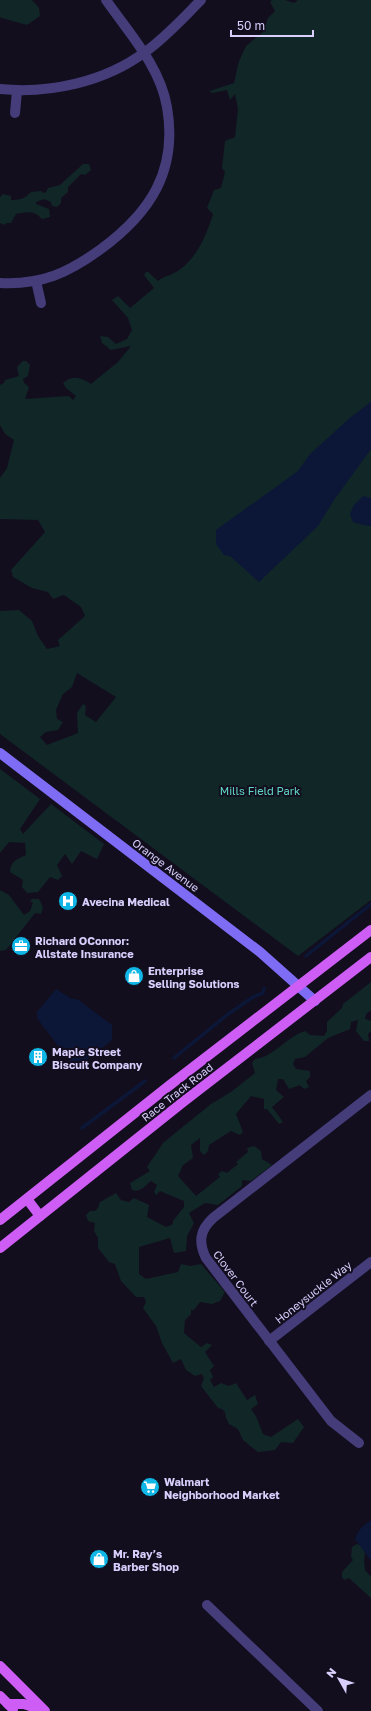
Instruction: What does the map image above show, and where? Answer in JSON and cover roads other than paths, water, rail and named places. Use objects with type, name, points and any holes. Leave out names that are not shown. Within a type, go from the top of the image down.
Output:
[{"type":"main road","name":"Race Track Road","points":[[0,1220],[170,1085],[371,930]]},
{"type":"main road","name":"Race Track Road","points":[[0,1248],[187,1099],[371,957]]},
{"type":"main road","points":[[27,1199],[40,1216]]},
{"type":"main road","points":[[0,1666],[45,1711]]},
{"type":"main road","points":[[0,1696],[12,1708],[24,1704],[45,1711]]},
{"type":"street","points":[[0,283],[13,284],[36,282],[52,278],[79,265],[118,236],[143,211],[160,181],[166,162],[170,124],[162,87],[154,69],[144,53],[106,0]]},
{"type":"street","points":[[0,89],[17,91],[39,90],[83,82],[104,74],[144,53],[162,39],[201,0]]},
{"type":"street","points":[[15,113],[17,91]]},
{"type":"street","points":[[36,282],[41,303]]},
{"type":"street","name":"Orange Avenue","points":[[0,753],[260,952],[314,1001]]},
{"type":"street","name":"Clover Court","points":[[359,1443],[331,1421],[206,1258],[200,1244],[204,1228],[213,1218],[371,1096]]},
{"type":"street","name":"Honeysuckle Way","points":[[269,1341],[371,1262]]},
{"type":"street","points":[[207,1605],[311,1709]]},
{"type":"water","points":[[371,402],[371,449],[334,500],[318,526],[259,582],[230,556],[224,555],[216,544],[216,530],[298,471],[310,454],[351,417]]},
{"type":"water","points":[[363,496],[371,498],[371,526],[353,522],[350,514],[354,505]]},
{"type":"water","points":[[56,989],[72,999],[77,999],[112,1025],[112,1040],[84,1062],[70,1062],[37,1018],[37,1012]]},
{"type":"water","points":[[371,1520],[371,1561],[355,1539],[361,1528]]},
{"type":"waterway","points":[[306,956],[371,904]]},
{"type":"waterway","points":[[174,1058],[227,1015],[253,997],[263,993],[264,988]]},
{"type":"waterway","points":[[82,1128],[145,1081]]},
{"type":"place","name":"Avecina Medical","points":[[68,901]]},
{"type":"place","name":"Richard OConnor: Allstate Insurance","points":[[21,946]]},
{"type":"place","name":"Enterprise Selling Solutions","points":[[134,976]]},
{"type":"place","name":"Maple Street Biscuit Company","points":[[38,1057]]},
{"type":"place","name":"Walmart Neighborhood Market","points":[[150,1487]]},
{"type":"place","name":"Mr. Ray’s Barber Shop","points":[[99,1559]]},
{"type":"park label","name":"Mills Field Park","points":[[260,790]]}]
